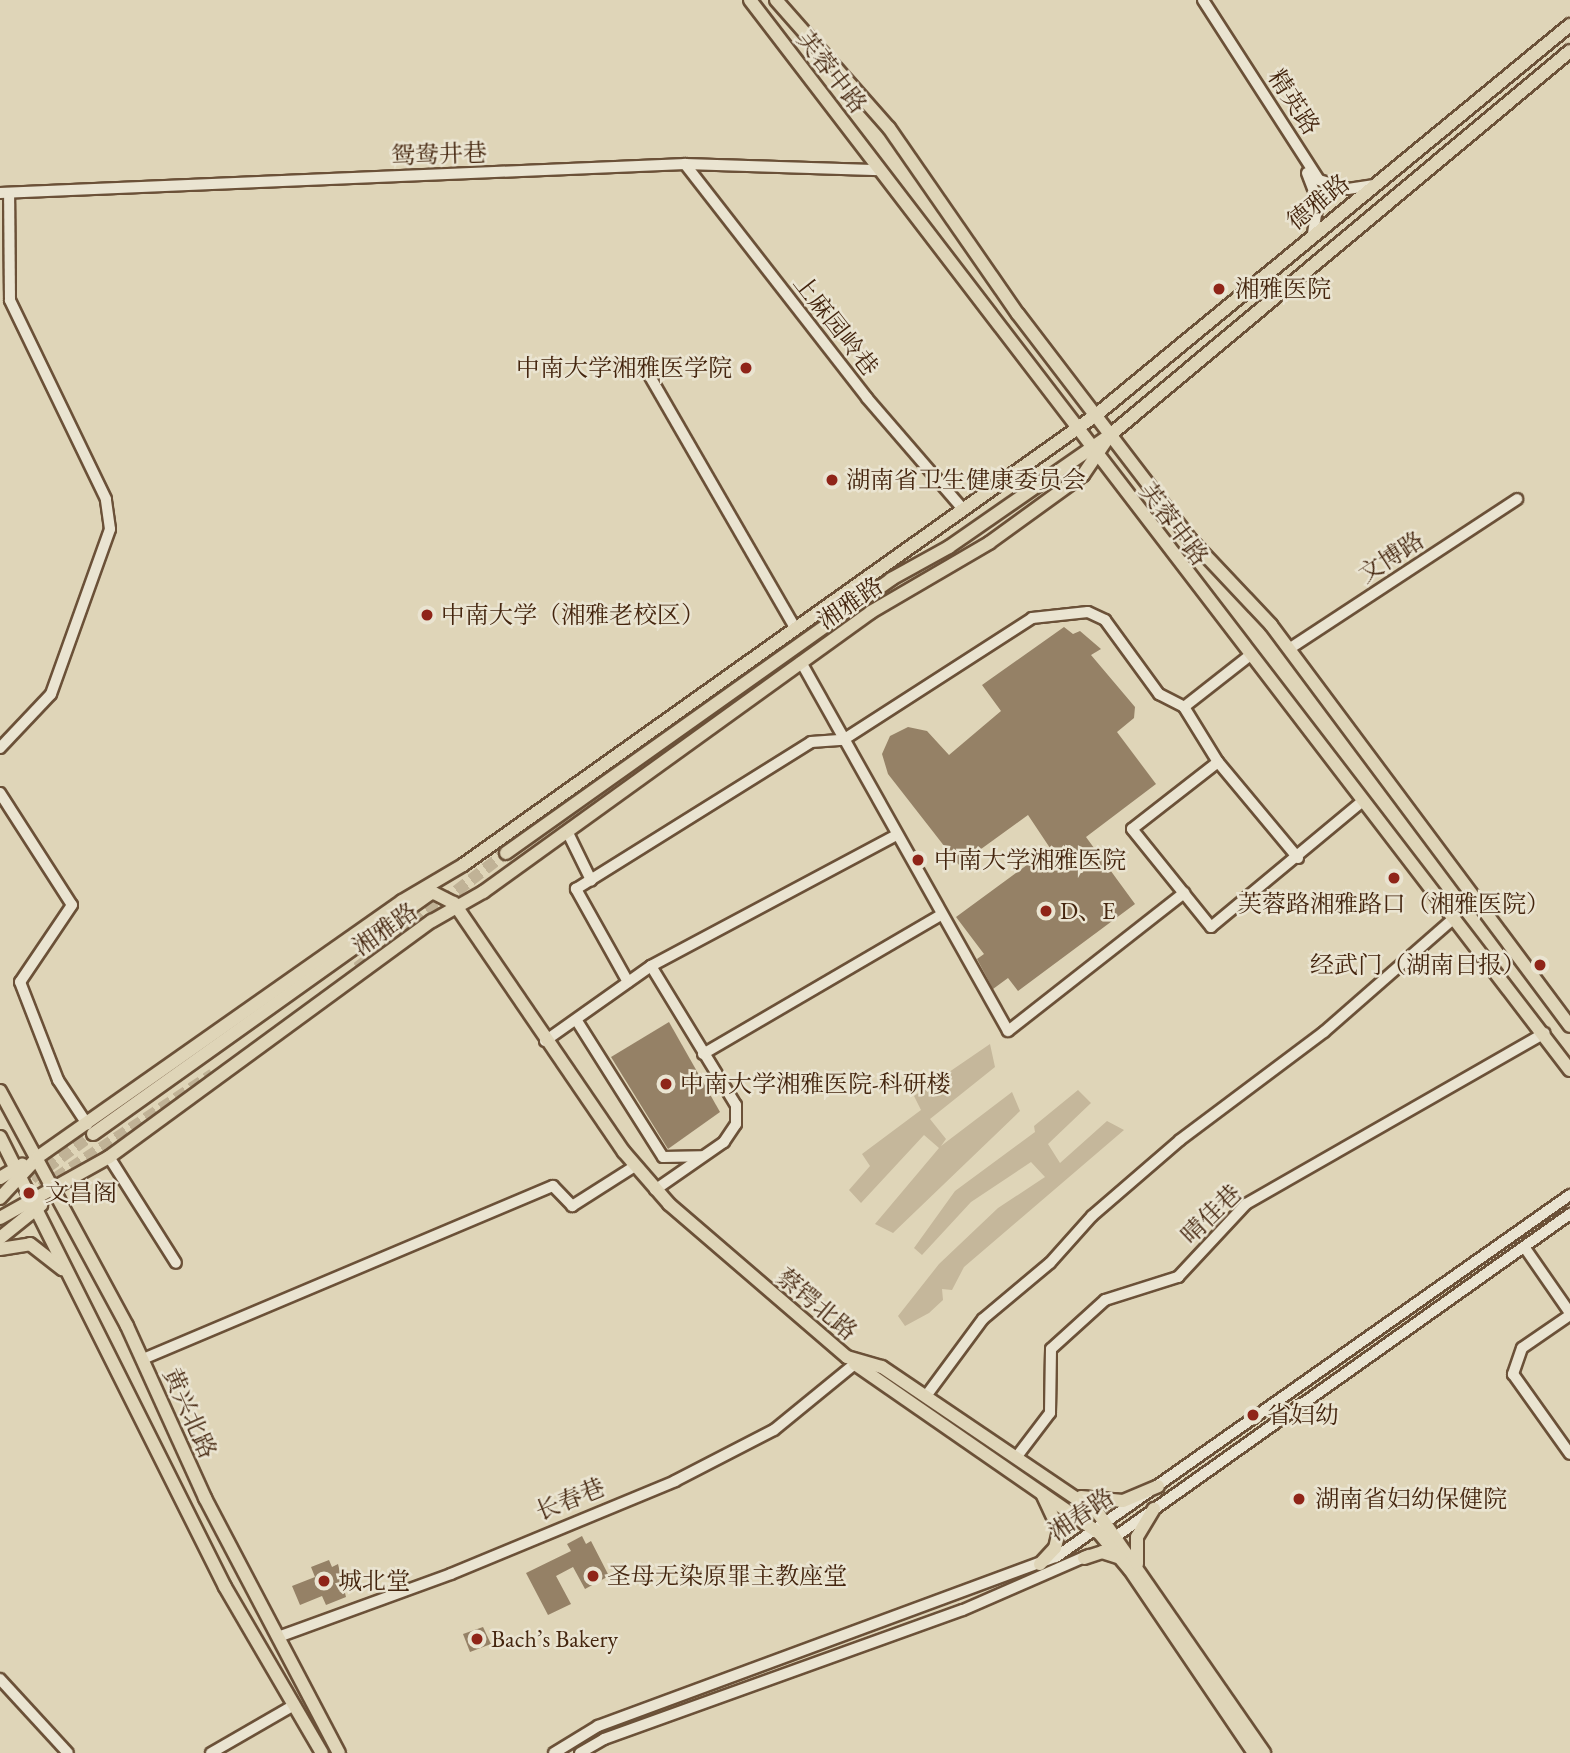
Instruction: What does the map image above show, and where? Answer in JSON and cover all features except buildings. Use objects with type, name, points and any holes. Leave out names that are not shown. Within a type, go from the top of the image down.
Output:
[{"type":"main road","name":"芙蓉中路","points":[[750,0],[1249,656],[1545,1033],[1570,1070]]},
{"type":"main road","name":"芙蓉中路","points":[[776,0],[889,128],[1110,435],[1191,540],[1289,649],[1570,1026]]},
{"type":"main road","name":"德雅路","points":[[1096,415],[1313,233],[1570,25]]},
{"type":"main road","name":"德雅路","points":[[1110,435],[1570,51]]},
{"type":"main road","name":"湘雅路","points":[[90,1129],[402,901],[463,865],[961,507],[1096,415]]},
{"type":"main road","name":"湘雅路","points":[[506,853],[860,601],[1093,452],[1110,435]]},
{"type":"main road","name":"湘雅路","points":[[0,1218],[35,1205],[109,1157],[888,601],[954,568],[1083,475],[1093,452]]},
{"type":"main road","name":"湘雅路","points":[[0,1178],[18,1172],[38,1157],[90,1129],[430,894],[463,865]]},
{"type":"main road","points":[[402,901],[430,894],[448,898],[457,907]]},
{"type":"main road","name":"蔡锷北路","points":[[457,907],[545,1041],[655,1191],[856,1363],[1101,1527]]},
{"type":"main road","name":"黄兴北路","points":[[0,1091],[57,1191],[143,1359],[205,1498],[339,1753]]},
{"type":"main road","name":"黄兴北路","points":[[0,1138],[225,1587],[322,1753]]},
{"type":"main road","points":[[0,1198],[18,1172]]},
{"type":"main road","points":[[0,1240],[19,1225],[35,1205]]},
{"type":"main road","points":[[0,1249],[23,1242],[37,1247],[78,1291]]},
{"type":"main road","name":"蔡锷北路","points":[[856,1363],[883,1367],[1077,1496],[1101,1527],[1138,1564],[1264,1753]]},
{"type":"main road","points":[[1033,1484],[1054,1511],[1059,1530],[1055,1548],[1040,1564]]},
{"type":"main road","points":[[1077,1496],[1112,1502],[1158,1486]]},
{"type":"main road","points":[[1138,1564],[1137,1537],[1154,1509]]},
{"type":"main road","name":"蔡锷北路","points":[[1112,1539],[1124,1561],[1254,1753]]},
{"type":"main road","points":[[1084,1558],[1102,1552],[1124,1561]]},
{"type":"street","name":"精英路","points":[[1196,0],[1312,181],[1318,202],[1313,233]]},
{"type":"street","name":"精英路","points":[[1203,0],[1319,180],[1348,189],[1373,185]]},
{"type":"street","name":"鸳鸯井巷","points":[[4,193],[685,164],[881,170]]},
{"type":"street","name":"上麻园岭巷","points":[[685,164],[867,398],[961,507]]},
{"type":"street","points":[[0,748],[51,694],[110,529],[106,499],[10,299],[4,193]]},
{"type":"street","points":[[648,373],[795,628]]},
{"type":"street","name":"文博路","points":[[1289,649],[1517,499]]},
{"type":"street","points":[[628,982],[576,889],[811,742],[843,740],[1032,618],[1088,612],[1105,620],[1159,694],[1184,707],[1218,762],[1298,858]]},
{"type":"street","points":[[1184,707],[1249,656]]},
{"type":"street","points":[[801,662],[1008,1031],[1184,893]]},
{"type":"street","points":[[1218,762],[1132,829],[1211,927],[1298,858],[1363,801]]},
{"type":"street","points":[[0,793],[72,905],[20,982],[58,1080],[90,1129]]},
{"type":"street","points":[[567,831],[592,880]]},
{"type":"street","points":[[545,1041],[577,1021],[651,966],[896,835]]},
{"type":"street","points":[[703,1054],[941,915]]},
{"type":"street","points":[[926,1396],[983,1319],[1050,1263],[1092,1216],[1180,1140],[1324,1032],[1453,919]]},
{"type":"street","points":[[651,966],[736,1105],[736,1124],[705,1156],[655,1191]]},
{"type":"street","points":[[577,1021],[663,1157],[705,1156]]},
{"type":"street","name":"晴佳巷","points":[[1018,1455],[1050,1413],[1051,1349],[1105,1300],[1178,1276],[1246,1204],[1545,1033]]},
{"type":"street","points":[[109,1157],[176,1263]]},
{"type":"street","points":[[143,1359],[553,1186],[572,1206],[635,1166]]},
{"type":"street","name":"湘春路","points":[[554,1753],[598,1726],[1040,1564],[1101,1527],[1570,1195]]},
{"type":"street","name":"湘春路","points":[[580,1753],[604,1739],[963,1610],[1084,1558],[1570,1214]]},
{"type":"street","points":[[1525,1248],[1570,1314],[1522,1348],[1513,1374],[1570,1454]]},
{"type":"street","name":"长春巷","points":[[278,1637],[452,1574],[675,1481],[774,1430],[856,1363]]},
{"type":"street","points":[[0,1679],[68,1753]]},
{"type":"street","points":[[211,1753],[294,1705]]},
{"type":"shaded area","points":[[990,1044],[995,1067],[930,1119],[946,1139],[941,1146],[1012,1092],[1020,1111],[893,1233],[875,1224],[939,1148],[924,1135],[861,1203],[849,1190],[870,1166],[862,1154],[921,1110],[914,1096]]},
{"type":"shaded area","points":[[1078,1090],[1091,1103],[1048,1144],[1060,1163],[1107,1121],[1124,1130],[964,1267],[952,1290],[942,1289],[943,1300],[929,1313],[905,1326],[898,1316],[939,1264],[998,1208],[1045,1177],[1031,1162],[971,1202],[922,1255],[914,1248],[955,1191],[1035,1132],[1034,1126]]},
{"type":"tunnel","points":[[357,968],[506,853]]},
{"type":"tunnel","points":[[41,1188],[213,1074]]},
{"type":"tunnel","points":[[17,1189],[93,1134]]},
{"type":"place","name":"湘雅医院","points":[[1219,289]]},
{"type":"place","name":"中南大学湘雅医学院","points":[[746,368]]},
{"type":"place","name":"湖南省卫生健康委员会","points":[[832,480]]},
{"type":"place","name":"中南大学（湘雅老校区）","points":[[427,615]]},
{"type":"place","name":"中南大学湘雅医院","points":[[918,860]]},
{"type":"place","name":"芙蓉路湘雅路口（湘雅医院）","points":[[1394,878]]},
{"type":"place","name":"D、E","points":[[1046,911]]},
{"type":"place","name":"经武门（湖南日报）","points":[[1540,965]]},
{"type":"place","name":"中南大学湘雅医院-科研楼","points":[[666,1084]]},
{"type":"place","name":"文昌阁","points":[[29,1193]]},
{"type":"place","name":"省妇幼","points":[[1253,1415]]},
{"type":"place","name":"湖南省妇幼保健院","points":[[1299,1499]]},
{"type":"place","name":"圣母无染原罪主教座堂","points":[[593,1576]]},
{"type":"place","name":"城北堂","points":[[324,1581]]},
{"type":"place","name":"Bach’s Bakery","points":[[477,1639]]}]
